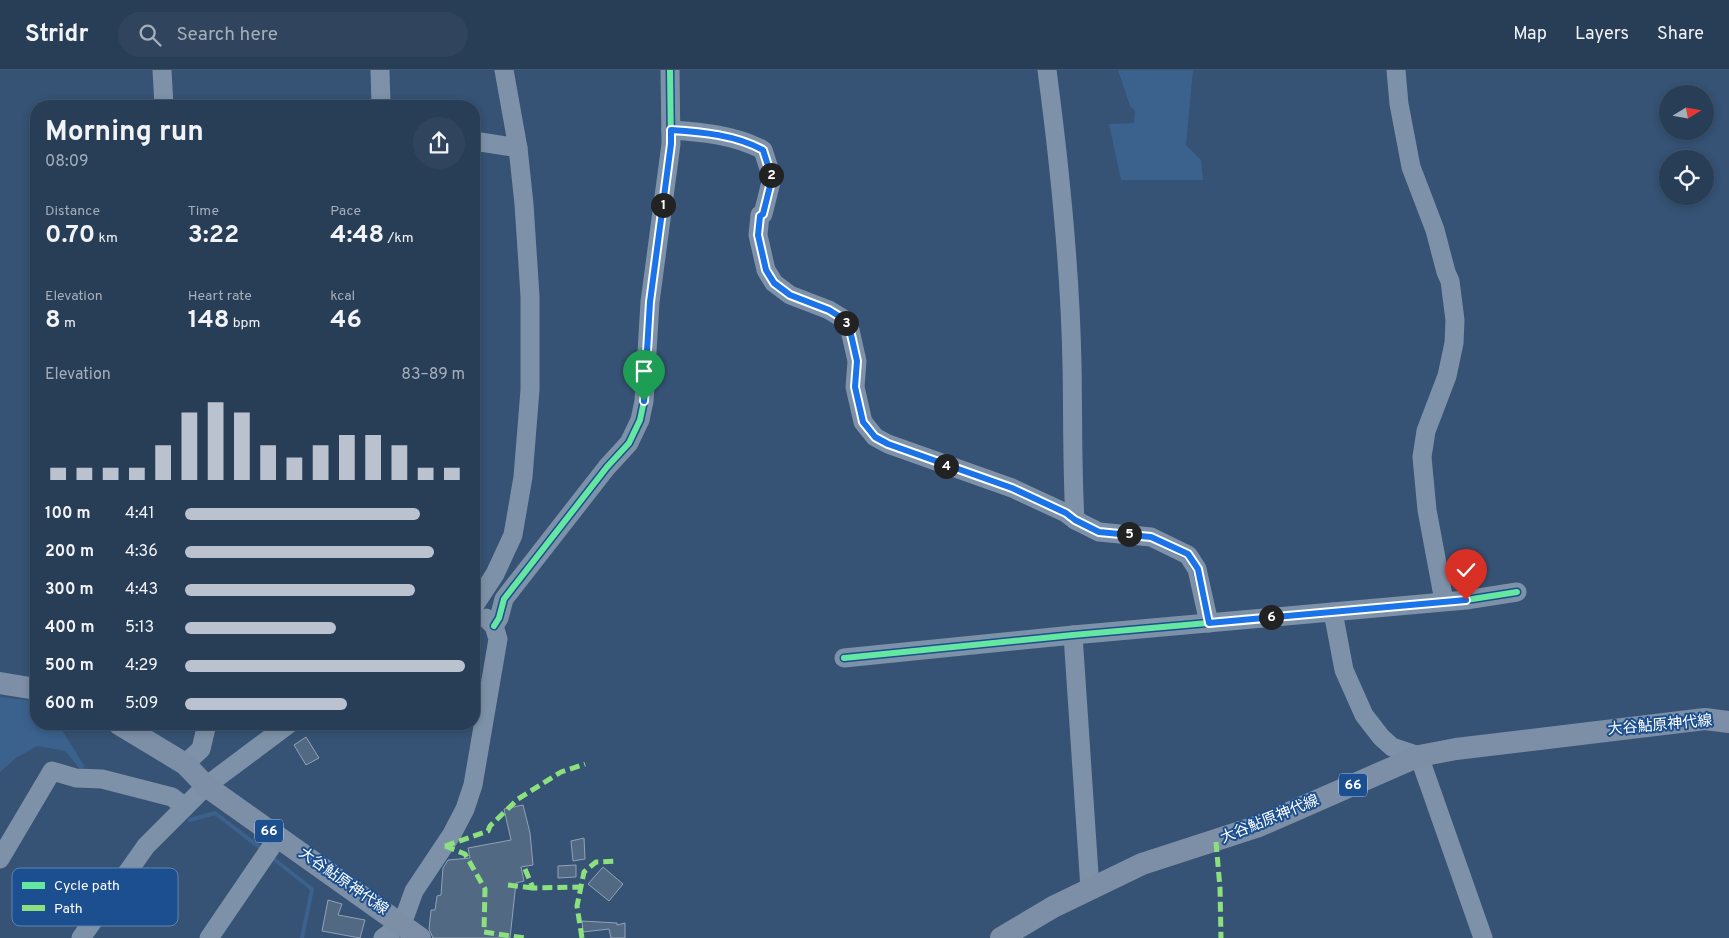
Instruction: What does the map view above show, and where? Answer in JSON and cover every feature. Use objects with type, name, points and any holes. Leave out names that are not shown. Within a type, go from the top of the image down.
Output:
[{"type":"main road","points":[[0,683],[30,688]]},
{"type":"main road","name":"大谷鮎原神代線","points":[[1001,938],[1053,907],[1142,864],[1259,826],[1420,756],[1456,749],[1705,720],[1729,722]]},
{"type":"main road","name":"大谷鮎原神代線","points":[[129,730],[185,764],[206,786],[420,938]]},
{"type":"street","points":[[162,70],[164,100]]},
{"type":"street","points":[[380,70],[381,100]]},
{"type":"street","points":[[480,597],[495,574],[513,535],[523,477],[530,390],[530,296],[524,204],[518,148],[504,70]]},
{"type":"street","points":[[494,626],[499,618],[504,599],[607,466],[629,443],[640,420],[645,393],[650,302],[671,144],[669,110],[671,103],[670,70]]},
{"type":"street","points":[[1047,70],[1060,172],[1067,254],[1072,362],[1075,520]]},
{"type":"street","points":[[1396,70],[1399,104],[1411,167],[1435,230],[1450,281],[1455,320],[1454,343],[1447,376],[1426,432],[1422,457],[1427,510],[1444,601]]},
{"type":"street","points":[[671,130],[712,134],[747,141],[763,150],[772,178],[763,214],[760,216],[758,235],[766,270],[774,283],[790,295],[829,310],[842,318],[850,330],[857,361],[855,387],[863,422],[875,437],[888,444],[1012,488],[1066,513],[1075,520],[1099,532],[1151,537],[1188,554],[1198,569],[1209,623]]},
{"type":"street","points":[[480,142],[518,148]]},
{"type":"street","points":[[844,658],[1073,634],[1333,612],[1516,592]]},
{"type":"street","points":[[383,938],[402,924],[414,891],[452,834],[465,810],[473,785],[498,639],[494,626],[480,612]]},
{"type":"street","points":[[1333,612],[1344,670],[1364,715],[1381,737],[1392,747],[1420,756],[1483,938]]},
{"type":"street","points":[[1073,634],[1090,889]]},
{"type":"street","points":[[185,764],[201,749],[206,730]]},
{"type":"street","points":[[131,868],[146,846],[206,786],[281,730]]},
{"type":"street","points":[[0,859],[52,771],[76,778],[102,778],[172,797],[185,807]]},
{"type":"street","points":[[208,938],[278,837]]},
{"type":"street","points":[[82,938],[90,926]]},
{"type":"water","points":[[1118,70],[1193,70],[1186,145],[1201,160],[1203,180],[1121,180],[1109,124],[1134,123],[1135,111],[1130,106]]},
{"type":"water","points":[[0,697],[30,700],[30,730],[62,730],[85,767],[80,769],[65,751],[37,746],[16,758],[0,772]]},
{"type":"building","points":[[306,737],[319,758],[306,765],[294,745]]},
{"type":"building","points":[[523,805],[530,833],[533,865],[521,867],[524,881],[516,883],[510,938],[433,938],[429,929],[431,910],[435,910],[437,896],[441,895],[443,868],[448,860],[470,858],[468,848],[511,840],[504,809]]},
{"type":"building","points":[[584,838],[585,859],[573,861],[571,841]]},
{"type":"building","points":[[576,865],[576,877],[558,878],[558,866]]},
{"type":"building","points":[[603,867],[623,884],[609,901],[588,884]]},
{"type":"building","points":[[328,900],[342,904],[338,915],[365,920],[360,938],[322,931]]},
{"type":"building","points":[[582,921],[617,923],[617,925],[625,923],[625,938],[611,938],[609,929],[583,932]]},
{"type":"waterway","points":[[190,820],[215,813],[263,850]]},
{"type":"waterway","points":[[270,856],[312,889],[302,938]]},
{"type":"marked path","points":[[445,846],[488,831],[490,826],[518,799],[561,772],[585,764]]},
{"type":"marked path","points":[[1216,842],[1220,888],[1221,938]]},
{"type":"marked path","points":[[445,846],[465,854],[485,889],[484,932],[525,938]]},
{"type":"marked path","points":[[582,938],[577,906],[584,872],[596,862],[618,861]]},
{"type":"marked path","points":[[525,869],[533,888],[581,887]]},
{"type":"marked path","points":[[508,885],[533,888]]},
{"type":"cycle path","points":[[494,626],[499,618],[504,599],[607,467],[629,443],[640,420],[644,401],[650,302],[671,144],[670,70]]},
{"type":"cycle path","points":[[671,130],[706,133],[730,138],[763,150],[772,178],[763,214],[760,215],[758,235],[766,270],[774,283],[790,295],[829,310],[842,318],[850,330],[857,361],[855,387],[863,422],[875,437],[888,444],[1012,488],[1066,513],[1075,520],[1099,532],[1151,537],[1188,555],[1197,569],[1209,623]]},
{"type":"cycle path","points":[[844,658],[1073,635],[1466,600],[1517,592]]},
{"type":"route","points":[[644,401],[650,302],[671,144],[671,130],[712,134],[747,141],[763,150],[772,178],[763,214],[760,216],[758,235],[766,270],[774,283],[790,295],[829,310],[842,318],[850,330],[857,361],[855,387],[863,422],[875,437],[888,444],[1012,488],[1066,513],[1075,520],[1099,532],[1151,537],[1188,554],[1198,569],[1209,623],[1466,600]]}]
